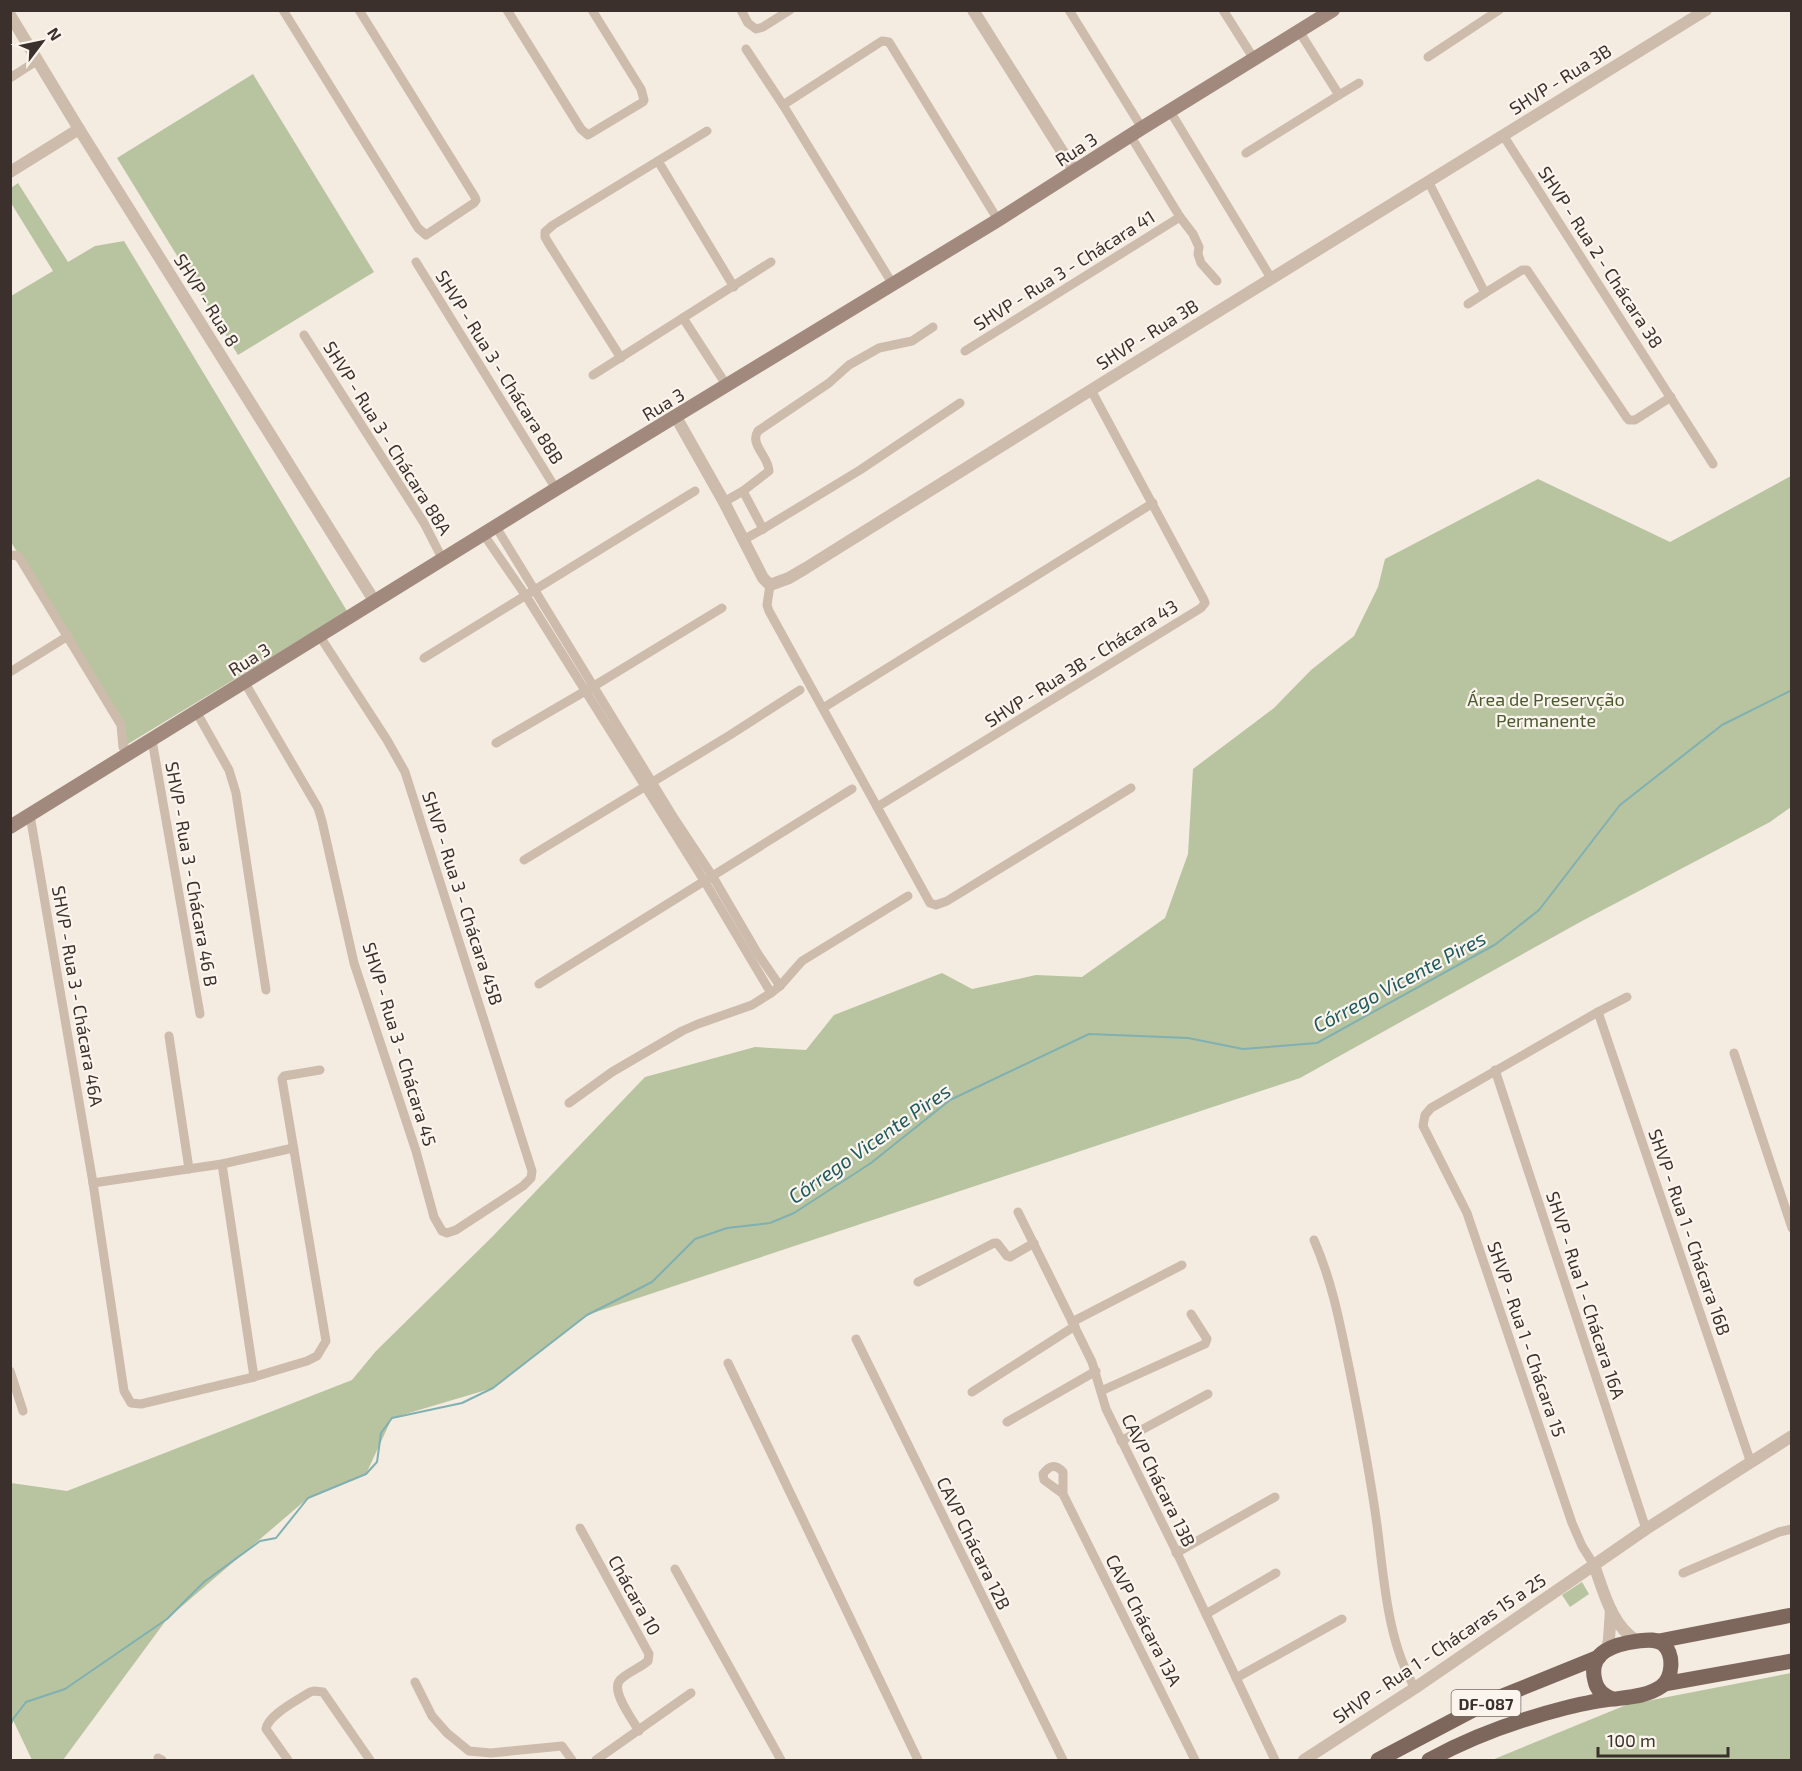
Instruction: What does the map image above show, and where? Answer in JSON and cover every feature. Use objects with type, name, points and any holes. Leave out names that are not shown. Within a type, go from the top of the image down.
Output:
[{"type":"main road","name":"Rua 3","points":[[10,827],[556,489],[998,220],[1334,10]]},
{"type":"main road","name":"DF-087","points":[[1378,1761],[1490,1701],[1620,1644],[1659,1641],[1791,1615]]},
{"type":"main road","points":[[1659,1641],[1667,1648],[1670,1658],[1670,1674],[1664,1684]]},
{"type":"main road","points":[[1603,1653],[1594,1669],[1596,1684],[1602,1694],[1613,1699]]},
{"type":"main road","name":"DF-087","points":[[1429,1761],[1447,1750],[1525,1719],[1568,1707],[1638,1696],[1664,1684],[1791,1661]]},
{"type":"street","points":[[283,10],[418,228],[426,235],[476,200],[359,10]]},
{"type":"street","points":[[507,10],[581,129],[588,135],[627,113],[644,100],[641,89],[592,10]]},
{"type":"street","points":[[741,10],[748,23],[756,29],[790,10]]},
{"type":"street","points":[[973,10],[1075,172]]},
{"type":"street","name":"SHVP - Rua 3 - Chácara 41","points":[[1069,10],[1180,217],[1198,244],[1201,262],[1217,281]]},
{"type":"street","points":[[1222,10],[1254,59]]},
{"type":"street","points":[[1428,57],[1499,10]]},
{"type":"street","name":"SHVP - Rua 3B","points":[[770,585],[806,568],[1706,10]]},
{"type":"street","name":"SHVP - Rua 8","points":[[10,15],[375,602]]},
{"type":"street","points":[[1299,31],[1339,95]]},
{"type":"street","points":[[783,105],[882,41],[887,40],[998,220]]},
{"type":"street","points":[[746,49],[892,283]]},
{"type":"street","points":[[10,78],[38,60]]},
{"type":"street","points":[[1246,153],[1359,83]]},
{"type":"street","points":[[1170,111],[1271,278]]},
{"type":"street","points":[[10,172],[79,129]]},
{"type":"street","points":[[621,358],[549,244],[545,232],[707,131]]},
{"type":"street","name":"SHVP - Rua 2 - Chácara 38","points":[[1503,135],[1713,464]]},
{"type":"street","points":[[658,162],[734,287]]},
{"type":"street","points":[[1428,181],[1485,293]]},
{"type":"street","name":"SHVP - Rua 3 - Chácara 41","points":[[965,351],[1180,217]]},
{"type":"street","name":"SHVP - Rua 3 - Chácara 88B","points":[[416,262],[556,489]]},
{"type":"street","points":[[593,375],[771,262]]},
{"type":"street","points":[[1468,304],[1522,270],[1527,270],[1629,420],[1635,420],[1671,397]]},
{"type":"street","points":[[683,318],[727,386]]},
{"type":"street","points":[[724,502],[767,474],[770,468],[756,441],[758,431],[829,383],[849,365],[879,348],[912,341],[933,327]]},
{"type":"street","name":"SHVP - Rua 3 - Chácara 88A","points":[[304,335],[417,513],[443,560]]},
{"type":"street","name":"SHVP - Rua 3B - Chácara 43","points":[[877,807],[1201,608],[1204,603],[1153,503],[1090,390]]},
{"type":"street","points":[[743,540],[860,470],[960,403]]},
{"type":"street","points":[[676,417],[724,502],[756,567],[770,585],[767,605],[769,611],[930,903],[936,905],[947,901],[1131,788]]},
{"type":"street","points":[[743,491],[763,529]]},
{"type":"street","points":[[424,658],[695,492]]},
{"type":"street","points":[[823,708],[1153,503]]},
{"type":"street","points":[[496,527],[594,686],[648,784]]},
{"type":"street","points":[[484,535],[526,596],[584,691],[648,784],[780,986]]},
{"type":"street","points":[[10,556],[20,557],[121,725],[123,747],[134,752]]},
{"type":"street","points":[[508,571],[519,565]]},
{"type":"street","points":[[495,743],[722,608]]},
{"type":"street","name":"SHVP - Rua 3 - Chácara 45B","points":[[319,635],[402,765],[410,785],[532,1171],[531,1178],[523,1186]]},
{"type":"street","points":[[10,672],[68,636]]},
{"type":"street","name":"SHVP - Rua 3 - Chácara 45","points":[[244,683],[318,808],[354,963],[416,1151],[438,1227],[442,1232],[447,1233],[456,1230],[523,1186]]},
{"type":"street","points":[[525,860],[800,690]]},
{"type":"street","points":[[197,712],[233,781],[266,990]]},
{"type":"street","name":"SHVP - Rua 3 - Chácara 46 B","points":[[152,740],[200,1014]]},
{"type":"street","points":[[539,984],[852,789]]},
{"type":"street","name":"SHVP - Rua 3 - Chácara 46A","points":[[30,814],[93,1183],[124,1390],[131,1404],[141,1404],[254,1377],[317,1356],[326,1341],[282,1079],[320,1070]]},
{"type":"street","points":[[709,880],[771,993]]},
{"type":"street","points":[[569,1103],[612,1072],[682,1031],[698,1023],[752,1005],[780,986],[802,961],[908,896]]},
{"type":"street","points":[[1495,1070],[1627,997]]},
{"type":"street","name":"SHVP - Rua 1 - Chácara 16B","points":[[1598,1012],[1751,1463]]},
{"type":"street","points":[[169,1036],[189,1169]]},
{"type":"street","points":[[1734,1053],[1791,1228]]},
{"type":"street","name":"SHVP - Rua 1 - Chácara 15","points":[[1495,1070],[1431,1107],[1425,1115],[1424,1126],[1467,1213],[1572,1522],[1582,1546],[1594,1565]]},
{"type":"street","name":"SHVP - Rua 1 - Chácara 16A","points":[[1495,1070],[1646,1529]]},
{"type":"street","points":[[93,1183],[222,1164],[293,1148]]},
{"type":"street","points":[[222,1164],[254,1377]]},
{"type":"street","name":"CAVP Chácara 13B","points":[[1018,1212],[1096,1371],[1103,1401],[1121,1440],[1275,1761]]},
{"type":"street","points":[[1314,1240],[1330,1282],[1361,1425],[1392,1626],[1403,1665],[1415,1688]]},
{"type":"street","points":[[918,1282],[994,1243],[997,1243],[1010,1257],[1034,1243]]},
{"type":"street","points":[[972,1392],[1074,1324],[1182,1265]]},
{"type":"street","points":[[1101,1391],[1205,1344],[1207,1340],[1191,1314]]},
{"type":"street","name":"CAVP Chácara 12B","points":[[856,1339],[1063,1761]]},
{"type":"street","points":[[728,1363],[918,1761]]},
{"type":"street","points":[[10,1371],[22,1412]]},
{"type":"street","points":[[1007,1422],[1096,1371]]},
{"type":"street","points":[[1121,1440],[1208,1394]]},
{"type":"street","name":"SHVP - Rua 1 - Chácaras 15 a 25","points":[[1304,1761],[1415,1688],[1646,1529],[1791,1436]]},
{"type":"street","name":"CAVP Chácara 13A","points":[[1062,1494],[1195,1761]]},
{"type":"street","points":[[1176,1553],[1275,1497]]},
{"type":"street","points":[[1779,1532],[1791,1523]]},
{"type":"street","name":"Chácara 10","points":[[580,1528],[649,1654],[648,1660],[620,1680],[617,1687],[622,1703],[639,1731]]},
{"type":"street","points":[[1683,1573],[1791,1529]]},
{"type":"street","points":[[1594,1565],[1611,1609],[1623,1630],[1637,1641]]},
{"type":"street","points":[[675,1569],[781,1761]]},
{"type":"street","points":[[1206,1614],[1276,1573]]},
{"type":"street","points":[[1603,1653],[1610,1639],[1611,1609]]},
{"type":"street","points":[[1236,1678],[1342,1619]]},
{"type":"street","points":[[415,1682],[432,1716],[447,1733],[469,1751],[491,1753],[562,1746],[572,1761]]},
{"type":"street","points":[[288,1761],[266,1729],[267,1724],[272,1717],[314,1691],[323,1692],[370,1761]]},
{"type":"street","points":[[596,1761],[691,1693]]},
{"type":"green space","points":[[253,74],[374,272],[238,355],[117,158]]},
{"type":"green space","points":[[18,183],[68,262],[95,246],[124,241],[347,611],[123,747],[121,725],[11,542],[11,296],[53,271],[11,203],[11,188]]},
{"type":"green space","name":"Área de Preservção Permanente","points":[[1791,476],[1791,807],[1770,822],[1582,921],[1300,1078],[587,1315],[493,1388],[392,1418],[366,1474],[308,1498],[167,1619],[63,1760],[32,1760],[13,1720],[11,1726],[11,1483],[67,1491],[352,1380],[376,1351],[492,1237],[645,1077],[755,1047],[806,1050],[834,1015],[942,973],[972,989],[1036,975],[1082,977],[1165,918],[1188,854],[1193,769],[1274,708],[1311,670],[1354,636],[1378,587],[1385,559],[1538,479],[1670,542]]},
{"type":"green space","points":[[1582,1582],[1589,1594],[1570,1607],[1562,1595]]},
{"type":"green space","points":[[1791,1673],[1791,1760],[1492,1760],[1626,1705]]},
{"type":"waterway","name":"Córrego Vicente Pires","points":[[10,1727],[26,1702],[65,1689],[167,1619],[204,1582],[260,1541],[276,1538],[308,1498],[366,1474],[377,1462],[381,1433],[392,1418],[462,1403],[493,1388],[587,1315],[652,1282],[695,1239],[727,1228],[770,1223],[794,1213],[871,1163],[950,1100],[1089,1034],[1188,1038],[1243,1049],[1317,1043],[1496,944],[1539,910],[1620,805],[1722,725],[1792,690]]}]
